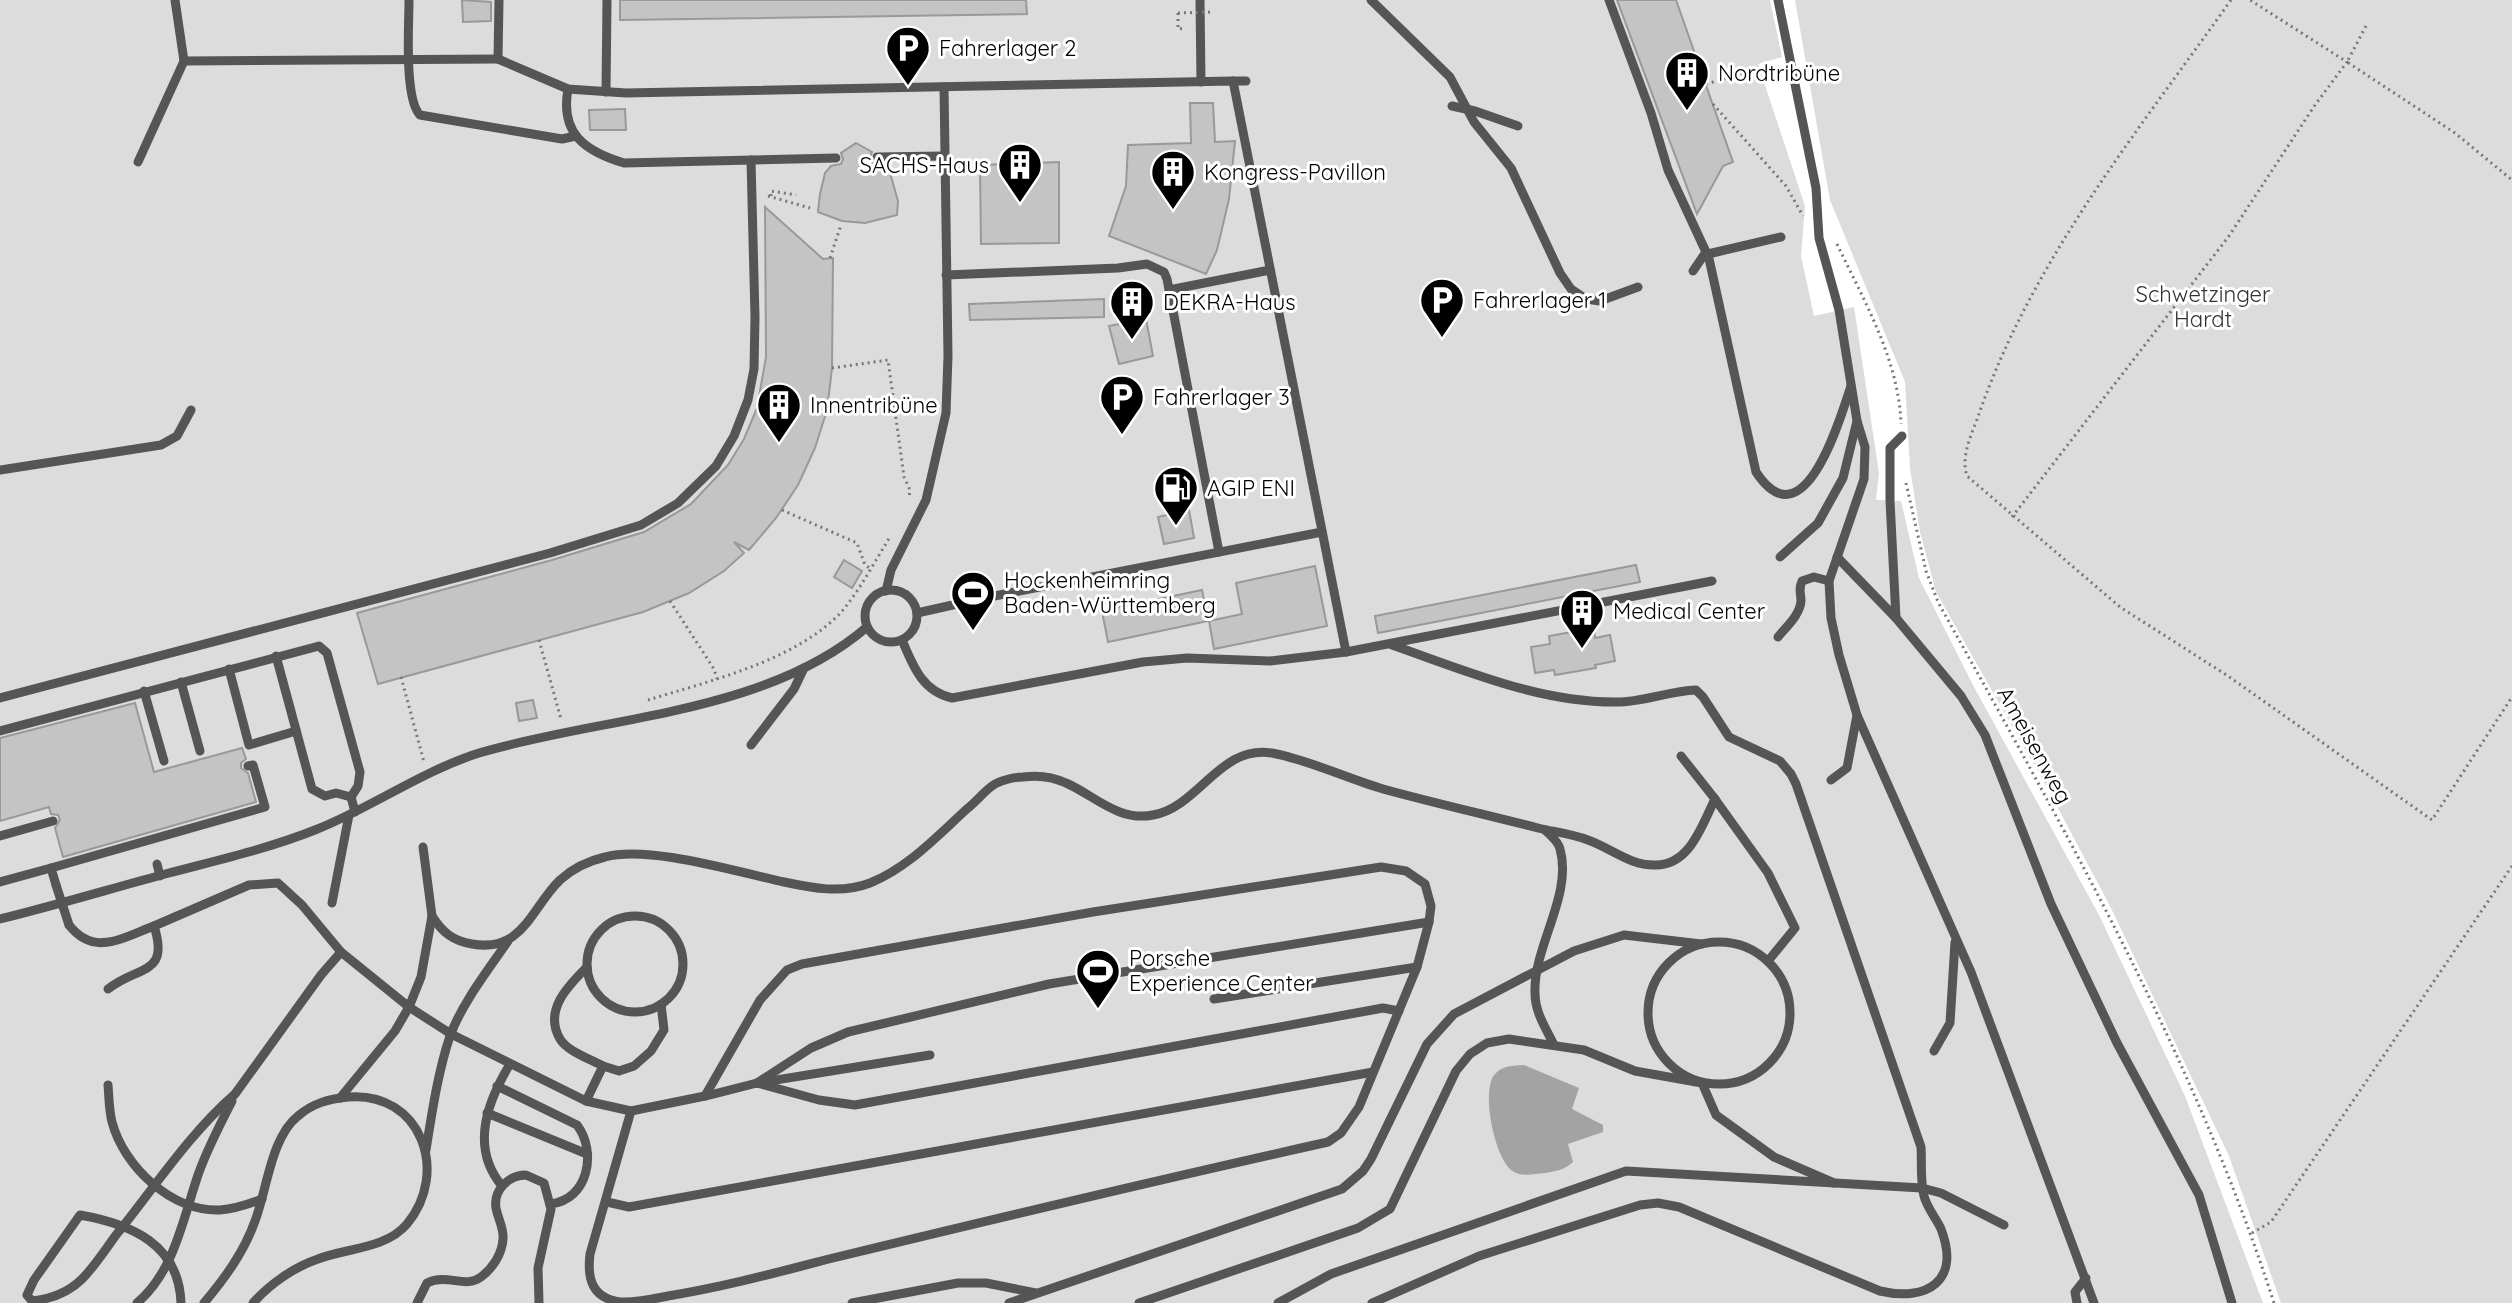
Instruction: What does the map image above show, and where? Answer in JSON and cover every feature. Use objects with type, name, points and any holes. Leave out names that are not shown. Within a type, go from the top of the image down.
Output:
[{"type":"lane","points":[[138,162],[184,61],[175,0]]},
{"type":"lane","points":[[409,0],[413,104],[420,115],[562,139],[576,136]]},
{"type":"lane","points":[[498,59],[499,0]]},
{"type":"lane","points":[[606,92],[607,0]]},
{"type":"lane","points":[[1200,0],[1201,82]]},
{"type":"lane","points":[[1371,0],[1450,77],[1474,122],[1511,168],[1560,273],[1571,289],[1586,299],[1600,301],[1638,287]]},
{"type":"lane","points":[[1609,0],[1651,113],[1668,170],[1707,253],[1756,472],[1764,484],[1787,494],[1803,488],[1820,469],[1852,383]]},
{"type":"lane","points":[[1778,0],[1816,188],[1819,238],[1839,310],[1857,421],[1865,447],[1864,479],[1829,581],[1831,618],[1839,655],[1857,715],[1971,972],[2094,1303]]},
{"type":"lane","points":[[184,61],[498,59],[568,89],[606,92],[1246,81]]},
{"type":"lane","points":[[1233,81],[1346,652]]},
{"type":"lane","points":[[886,591],[891,570],[926,500],[946,413],[944,87]]},
{"type":"lane","points":[[568,89],[566,114],[576,136],[602,154],[624,163],[836,158]]},
{"type":"lane","points":[[1452,106],[1518,126]]},
{"type":"lane","points":[[877,157],[944,156]]},
{"type":"lane","points":[[0,698],[550,553],[641,525],[678,503],[716,466],[734,436],[748,400],[754,369],[755,317],[751,160]]},
{"type":"lane","points":[[1693,271],[1707,253],[1781,237]]},
{"type":"lane","points":[[946,275],[1118,268],[1147,264],[1164,272],[1219,552]]},
{"type":"lane","points":[[1169,290],[1270,270]]},
{"type":"lane","points":[[0,470],[161,445],[177,436],[191,410]]},
{"type":"lane","points":[[1780,557],[1818,523],[1843,478],[1857,421]]},
{"type":"lane","points":[[1896,618],[1890,448],[1902,436]]},
{"type":"lane","points":[[917,613],[1322,532]]},
{"type":"lane","points":[[1837,557],[1896,618],[1961,696],[1985,735],[2051,904],[2118,1045],[2199,1195],[2232,1303]]},
{"type":"lane","points":[[1778,637],[1795,617],[1801,602],[1798,590],[1802,581],[1814,577],[1829,581]]},
{"type":"lane","points":[[902,640],[915,671],[927,685],[952,698],[1143,662],[1187,658],[1270,661],[1346,652],[1712,581]]},
{"type":"lane","points":[[886,591],[902,592],[910,597],[917,613],[914,629],[902,640],[886,642],[878,639],[867,627],[866,609],[870,601],[886,591]]},
{"type":"lane","points":[[0,919],[266,847],[352,814],[475,754],[518,742],[687,708],[767,683],[804,668],[851,641],[867,627]]},
{"type":"lane","points":[[1372,1303],[1479,1256],[1640,1205],[1658,1203],[1679,1207],[1880,1291],[1912,1299],[1935,1285],[1945,1267],[1946,1255],[1940,1227],[1924,1199],[1921,1147],[1796,784],[1785,766],[1729,737],[1696,690],[1615,702],[1563,698],[1521,688],[1389,644]]},
{"type":"lane","points":[[0,731],[319,646],[327,653],[360,772],[358,786],[351,797],[352,814],[332,903]]},
{"type":"lane","points":[[276,656],[312,789],[325,796],[336,793],[351,797]]},
{"type":"lane","points":[[751,745],[794,689],[804,668]]},
{"type":"lane","points":[[229,669],[249,745],[296,731]]},
{"type":"lane","points":[[181,682],[200,751]]},
{"type":"lane","points":[[144,691],[164,761]]},
{"type":"lane","points":[[1831,780],[1847,768],[1857,715]]},
{"type":"lane","points":[[425,1154],[451,1034],[476,988],[508,941],[529,921],[561,879],[584,864],[611,855],[652,855],[833,890],[868,884],[906,863],[997,783],[1020,777],[1043,776],[1066,783],[1106,807],[1132,815],[1153,815],[1176,805],[1228,763],[1247,753],[1270,753],[1382,788],[1588,839],[1639,863],[1656,865],[1681,858],[1692,844],[1715,799]]},
{"type":"lane","points":[[1681,756],[1768,873],[1795,928],[1768,961]]},
{"type":"lane","points":[[0,882],[265,807],[253,765],[248,766]]},
{"type":"lane","points":[[0,836],[53,821]]},
{"type":"lane","points":[[1545,830],[1560,846],[1562,875],[1534,991],[1536,1010],[1554,1045]]},
{"type":"lane","points":[[340,1098],[395,1031],[409,1007],[426,958],[432,916],[423,847]]},
{"type":"lane","points":[[157,864],[160,876]]},
{"type":"lane","points":[[631,1111],[590,1254],[588,1275],[601,1295],[620,1302],[765,1275],[1039,1207],[1328,1142],[1347,1126],[1399,1011],[1417,967],[1429,922],[1430,897],[1425,884],[1406,871],[1381,867],[1093,912],[802,964],[776,979],[760,1000],[705,1096]]},
{"type":"lane","points":[[51,868],[69,925],[79,938],[93,944],[110,942],[154,926],[249,885],[278,883],[302,905],[341,952],[409,1007],[451,1034],[586,1101],[631,1111],[757,1083],[930,1055]]},
{"type":"lane","points":[[432,916],[440,929],[459,941],[484,945],[508,941]]},
{"type":"lane","points":[[632,916],[648,917],[673,933],[683,962],[681,978],[674,993],[646,1011],[630,1012],[614,1007],[601,997],[592,984],[587,967],[595,938],[618,919],[632,916]]},
{"type":"lane","points":[[757,1083],[829,1039],[879,1024],[1049,984],[1429,922]]},
{"type":"lane","points":[[108,989],[120,979],[141,971],[160,955],[154,926]]},
{"type":"lane","points":[[1009,1303],[1342,1189],[1371,1159],[1416,1064],[1439,1029],[1454,1014],[1574,951],[1624,935],[1701,944],[1725,942],[1748,947],[1768,961],[1783,979],[1790,1002],[1790,1025],[1782,1048],[1768,1066],[1748,1079],[1726,1085],[1635,1071],[1584,1050],[1509,1039],[1487,1043],[1470,1054],[1456,1071],[1390,1209],[1375,1220],[1139,1303]]},
{"type":"lane","points":[[1934,1051],[1950,1023],[1955,938]]},
{"type":"lane","points":[[1701,944],[1679,953],[1662,970],[1651,991],[1647,1015],[1651,1038],[1663,1059],[1681,1074],[1702,1083],[1716,1115],[1774,1157],[1834,1183]]},
{"type":"lane","points":[[137,1303],[159,1277],[168,1259],[215,1135],[235,1094],[341,952]]},
{"type":"lane","points":[[587,967],[565,990],[557,1005],[555,1024],[561,1041],[603,1066],[619,1071],[634,1066],[651,1051],[664,1030],[661,1004]]},
{"type":"lane","points":[[1214,999],[1417,967]]},
{"type":"lane","points":[[757,1083],[819,1100],[855,1105],[1383,1008],[1399,1011]]},
{"type":"lane","points":[[502,1186],[488,1167],[485,1122],[497,1086],[510,1064]]},
{"type":"lane","points":[[586,1101],[603,1066]]},
{"type":"lane","points":[[607,1202],[629,1207],[1373,1072]]},
{"type":"lane","points":[[108,1085],[116,1132],[136,1168],[155,1185],[188,1204],[222,1210],[262,1199]]},
{"type":"lane","points":[[497,1086],[577,1125],[587,1142],[584,1180],[565,1200],[550,1204]]},
{"type":"lane","points":[[181,1303],[178,1277],[168,1259],[145,1237],[123,1227],[80,1215],[28,1290],[29,1299],[45,1299],[83,1278],[123,1227],[155,1185],[217,1110],[235,1094]]},
{"type":"lane","points":[[204,1303],[242,1251],[274,1156],[289,1124],[299,1115],[322,1101],[365,1096],[390,1104],[413,1121],[421,1135],[427,1174],[423,1192],[406,1226],[392,1237],[315,1259],[296,1269],[253,1303]]},
{"type":"lane","points":[[487,1113],[587,1154]]},
{"type":"lane","points":[[1278,1303],[1331,1274],[1626,1171],[1922,1188],[1941,1193],[2004,1225]]},
{"type":"lane","points":[[417,1303],[422,1288],[433,1280],[445,1278],[470,1282],[489,1269],[502,1247],[503,1230],[496,1207],[502,1186],[519,1175],[534,1177],[544,1183],[550,1204],[550,1218],[538,1268],[539,1303]]},
{"type":"lane","points":[[2077,1303],[2075,1292],[2086,1278]]},
{"type":"lane","points":[[852,1303],[958,1283],[986,1283],[1039,1294]]},
{"type":"path","points":[[2231,0],[2072,224],[2042,274],[1987,390],[1967,449],[1964,466],[1967,476],[2120,607],[2228,676],[2432,820],[2512,697]]},
{"type":"path","points":[[2250,0],[2455,133],[2512,180]]},
{"type":"path","points":[[1184,16],[1185,29],[1178,29],[1178,13],[1214,12]]},
{"type":"path","points":[[2012,517],[2229,236],[2347,62],[2366,26]]},
{"type":"path","points":[[1706,84],[1790,60]]},
{"type":"path","points":[[1713,104],[1786,186],[1797,208],[1819,238]]},
{"type":"path","points":[[771,196],[771,191],[796,195]]},
{"type":"path","points":[[830,258],[841,225]]},
{"type":"path","points":[[1832,235],[1889,359],[1901,406],[1902,436]]},
{"type":"path","points":[[832,368],[888,360],[904,477],[910,490],[908,505]]},
{"type":"path","name":"Ameisenweg","points":[[1906,482],[1926,571],[1938,602],[2107,912],[2194,1091],[2252,1233],[2274,1303]]},
{"type":"path","points":[[782,510],[857,543],[865,565],[871,569]]},
{"type":"path","points":[[670,601],[714,669],[717,679]]},
{"type":"path","points":[[539,640],[561,719]]},
{"type":"path","points":[[401,677],[424,762]]},
{"type":"path","points":[[2252,1233],[2271,1222],[2512,866]]},
{"type":"green space","name":"Hockenheimring Baden-Württemberg","points":[[0,0],[1770,0],[1782,57],[1758,64],[1805,206],[1801,256],[1814,316],[1854,307],[1879,473],[1876,500],[1901,501],[1919,578],[1974,687],[2099,915],[2185,1096],[2263,1303],[0,1303]]},
{"type":"green space","name":"Schwetzinger Hardt","points":[[1795,0],[2512,0],[2512,1303],[2281,1303],[2229,1156],[2111,908],[1936,592],[1920,532],[1910,468],[1905,382],[1830,200]]},
{"type":"shaded area","points":[[1524,1065],[1579,1088],[1572,1109],[1603,1125],[1603,1132],[1568,1144],[1573,1162],[1560,1170],[1529,1175],[1514,1172],[1507,1166],[1496,1141],[1489,1109],[1491,1082],[1501,1069]]},
{"type":"building","points":[[462,0],[491,2],[491,21],[463,22]]},
{"type":"building","points":[[620,0],[1026,0],[1027,14],[620,20]]},
{"type":"building","name":"Nordtribüne","points":[[1617,0],[1676,0],[1733,162],[1723,166],[1697,214]]},
{"type":"building","name":"Kongress-Pavillon","points":[[1190,103],[1213,103],[1215,142],[1235,141],[1229,199],[1217,250],[1206,274],[1109,236],[1126,186],[1128,145],[1191,143]]},
{"type":"building","points":[[625,109],[626,130],[590,130],[589,110]]},
{"type":"building","points":[[856,143],[872,152],[870,158],[873,163],[883,164],[889,169],[898,201],[897,215],[865,223],[842,221],[818,212],[825,173],[831,166],[841,164],[841,153]]},
{"type":"building","name":"SACHS-Haus","points":[[1059,162],[1059,243],[981,244],[980,165]]},
{"type":"building","name":"Innentribüne","points":[[765,207],[823,259],[833,258],[832,368],[827,410],[815,448],[798,485],[776,518],[749,550],[734,542],[744,553],[724,571],[689,593],[643,612],[378,684],[357,613],[644,532],[691,504],[728,465],[744,439],[757,408],[766,357]]},
{"type":"building","points":[[1104,299],[1104,317],[970,320],[969,304]]},
{"type":"building","name":"DEKRA-Haus","points":[[1146,319],[1153,356],[1119,364],[1109,326]]},
{"type":"building","name":"AGIP ENI","points":[[1189,510],[1194,538],[1164,544],[1158,517]]},
{"type":"building","points":[[844,560],[862,571],[852,588],[834,577]]},
{"type":"building","points":[[1636,565],[1640,582],[1378,633],[1375,616]]},
{"type":"building","points":[[1315,566],[1327,626],[1214,649],[1209,621],[1242,614],[1236,583]]},
{"type":"building","points":[[1202,590],[1208,621],[1108,642],[1102,611]]},
{"type":"building","name":"Medical Center","points":[[1594,628],[1595,638],[1610,635],[1615,661],[1595,665],[1596,668],[1555,675],[1554,670],[1535,673],[1531,647],[1550,644],[1549,636]]},
{"type":"building","points":[[533,700],[537,718],[519,721],[516,703]]},
{"type":"building","points":[[135,703],[154,772],[242,748],[246,759],[241,763],[241,768],[248,773],[256,802],[63,857],[55,828],[60,820],[58,815],[51,814],[49,807],[0,821],[0,738]]},
{"type":"place","name":"Fahrerlager 2","points":[[908,87]]},
{"type":"place","name":"Nordtribüne","points":[[1687,112]]},
{"type":"place","name":"SACHS-Haus","points":[[1020,204]]},
{"type":"place","name":"Kongress-Pavillon","points":[[1173,211]]},
{"type":"place","name":"Fahrerlager 1","points":[[1442,339]]},
{"type":"place","name":"DEKRA-Haus","points":[[1132,341]]},
{"type":"place","name":"Fahrerlager 3","points":[[1122,436]]},
{"type":"place","name":"Innentribüne","points":[[779,444]]},
{"type":"place","name":"AGIP ENI","points":[[1176,527]]},
{"type":"place","name":"Hockenheimring Baden-Württemberg","points":[[973,632]]},
{"type":"place","name":"Medical Center","points":[[1582,650]]},
{"type":"place","name":"Porsche Experience Center","points":[[1098,1010]]}]
